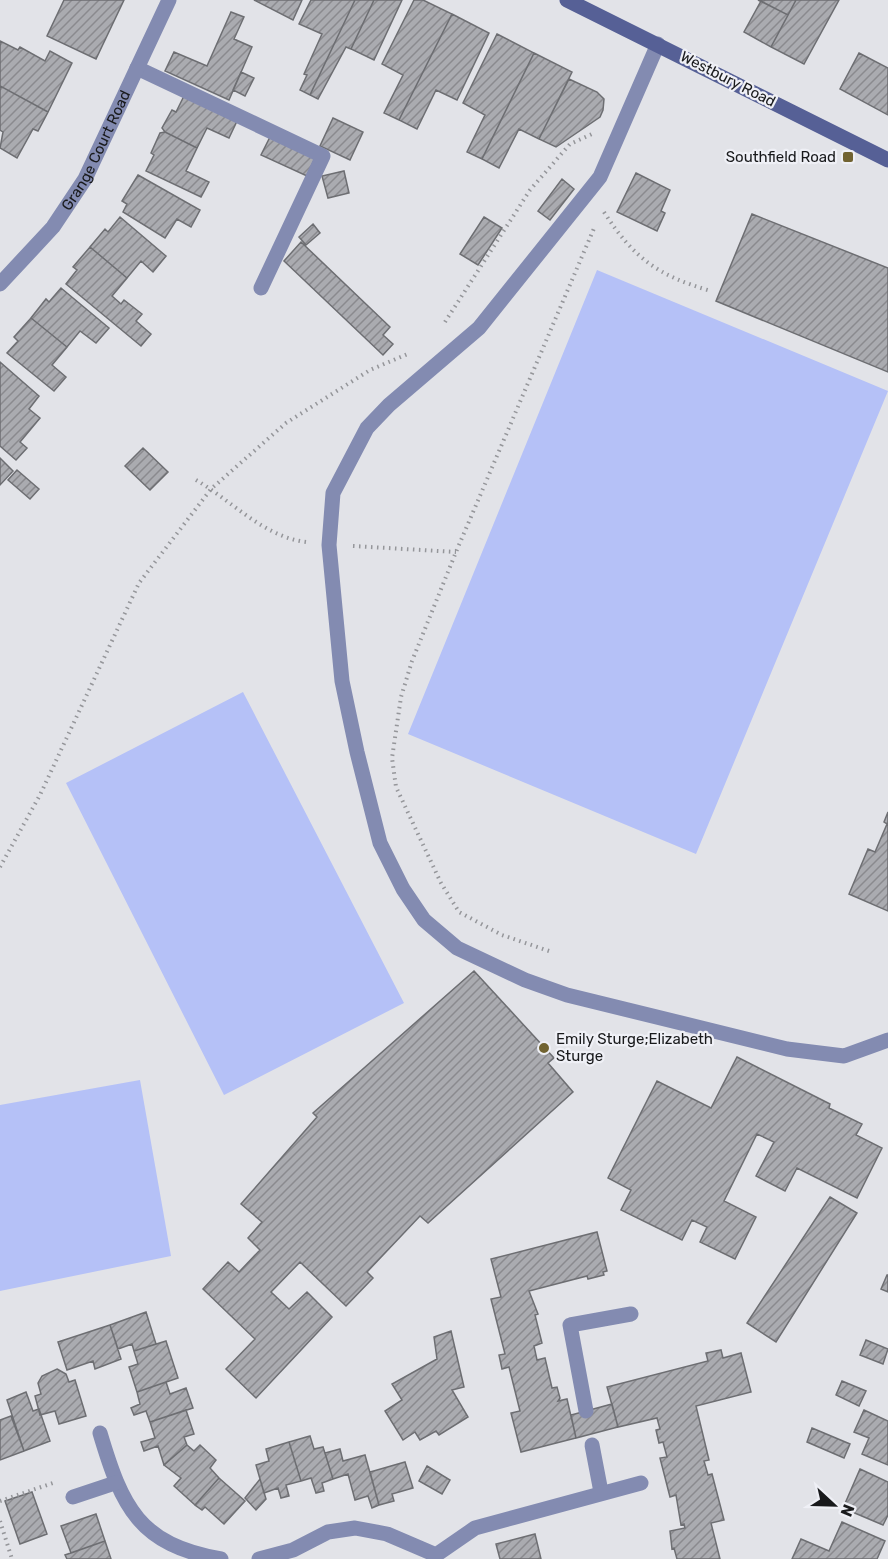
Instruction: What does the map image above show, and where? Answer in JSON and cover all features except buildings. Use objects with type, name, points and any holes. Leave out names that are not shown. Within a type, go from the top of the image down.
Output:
[{"type":"main road","name":"Westbury Road","points":[[567,0],[888,160]]},
{"type":"street","name":"Grange Court Road","points":[[0,284],[52,227],[85,179],[169,0]]},
{"type":"street","points":[[658,44],[600,177],[480,328],[390,405],[367,428],[333,493],[329,545],[342,681],[357,752],[380,843],[403,889],[424,920],[457,948],[525,980],[567,995],[787,1049],[844,1056],[888,1040]]},
{"type":"street","points":[[137,68],[323,156],[261,288]]},
{"type":"street","points":[[586,1411],[570,1325],[631,1314]]},
{"type":"street","points":[[100,1433],[115,1483],[128,1506],[145,1527],[174,1546],[221,1559]]},
{"type":"street","points":[[591,1440],[601,1492]]},
{"type":"street","points":[[73,1497],[115,1483]]},
{"type":"street","points":[[259,1559],[293,1550],[328,1532],[355,1527],[387,1534],[436,1557],[475,1528],[641,1483]]},
{"type":"path","points":[[444,324],[530,190],[570,144],[623,120]]},
{"type":"path","points":[[549,951],[502,935],[459,912],[441,882],[396,787],[392,758],[401,697],[412,661],[456,552],[602,209],[613,226],[655,270],[686,284],[711,291]]},
{"type":"path","points":[[0,867],[40,795],[138,584],[211,489],[286,423],[370,370],[411,352]]},
{"type":"path","points":[[0,1501],[67,1478],[73,1497]]},
{"type":"path","points":[[0,1521],[12,1559]]},
{"type":"shaded area","points":[[597,270],[888,391],[696,854],[408,734]]},
{"type":"shaded area","points":[[243,692],[404,1003],[224,1095],[66,783]]},
{"type":"shaded area","points":[[140,1080],[171,1256],[0,1291],[0,1105]]},
{"type":"place","name":"Southfield Road","points":[[848,157]]},
{"type":"place","name":"Emily Sturge;Elizabeth Sturge","points":[[544,1048]]}]
